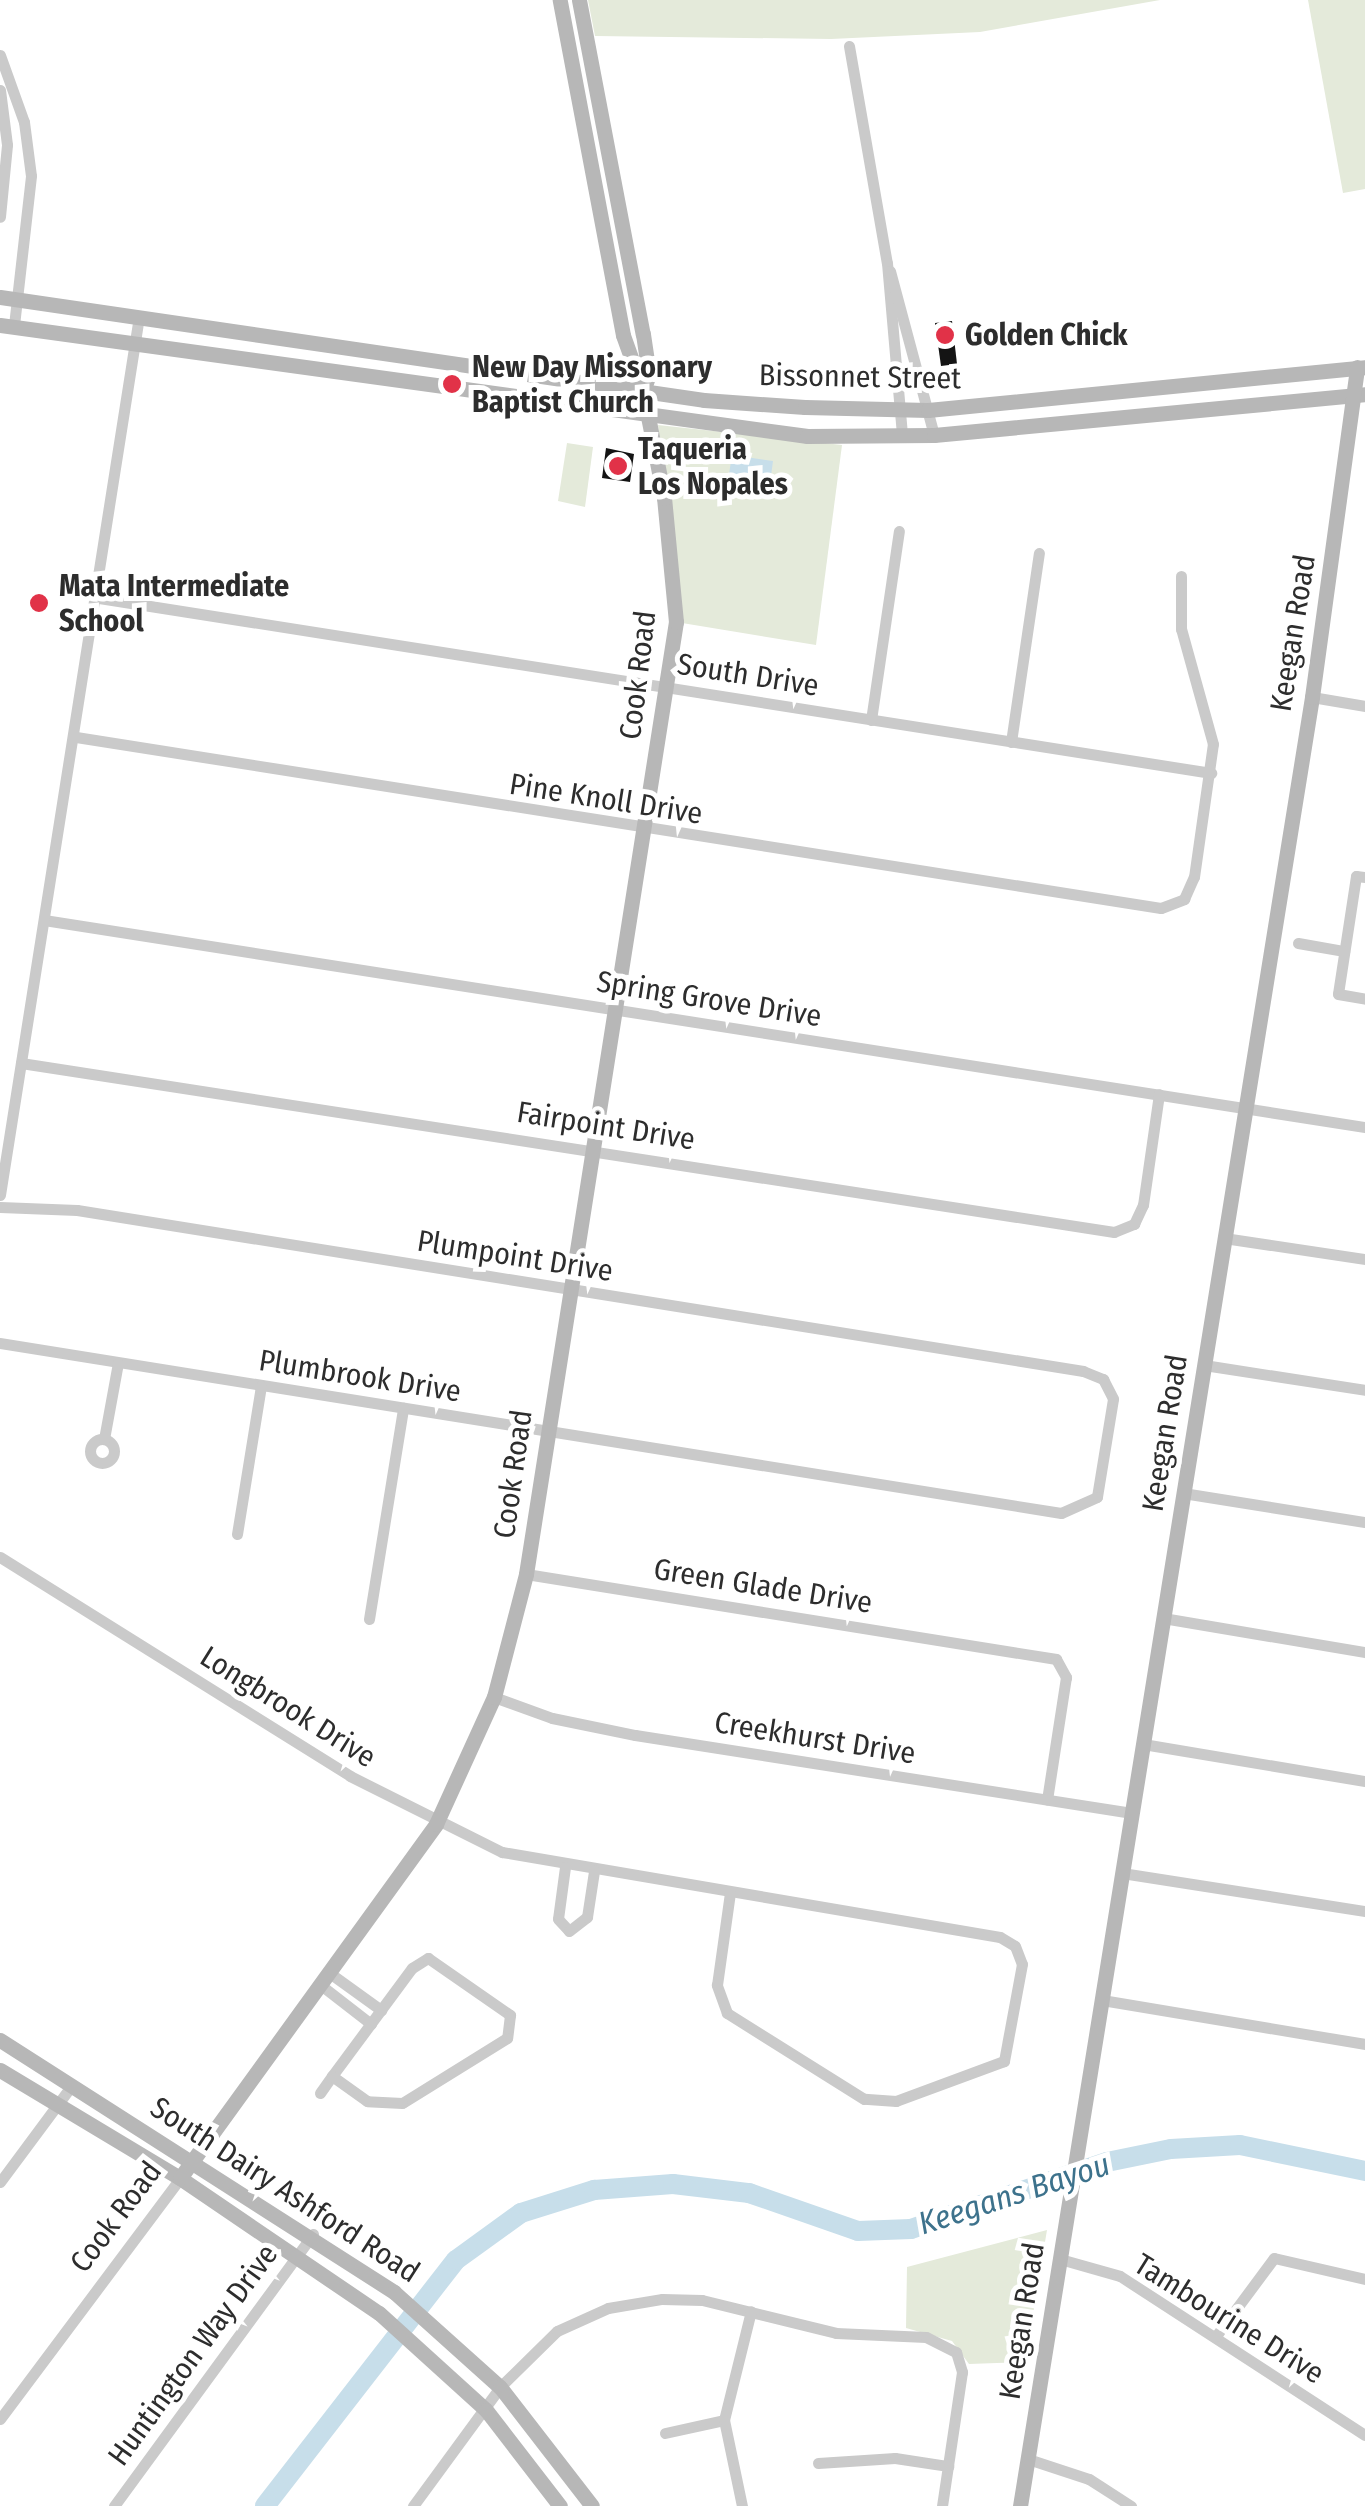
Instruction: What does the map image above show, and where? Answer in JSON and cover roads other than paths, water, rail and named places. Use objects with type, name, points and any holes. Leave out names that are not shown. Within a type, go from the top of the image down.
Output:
[{"type":"street","name":"Cook Road","points":[[560,0],[629,367],[643,390]]},
{"type":"street","name":"Cook Road","points":[[0,2419],[327,1980],[436,1824],[494,1696],[526,1574],[676,622],[673,568],[643,390],[643,334],[579,0]]},
{"type":"street","points":[[849,46],[887,263],[934,435]]},
{"type":"street","points":[[0,55],[24,122],[29,200],[8,298],[7,326]]},
{"type":"street","points":[[0,90],[0,217]]},
{"type":"street","points":[[3,197],[29,200]]},
{"type":"street","points":[[887,263],[902,436]]},
{"type":"street","name":"Bissonnet Street","points":[[8,298],[643,390],[898,410],[928,410],[1242,375],[1361,367]]},
{"type":"street","points":[[0,1195],[98,598],[139,316]]},
{"type":"street","name":"Bissonnet Street","points":[[7,326],[807,436],[934,435],[1361,394]]},
{"type":"street","points":[[380,380],[384,351]]},
{"type":"street","points":[[489,394],[493,367]]},
{"type":"street","name":"Keegan Road","points":[[1020,2506],[1361,394],[1361,367]]},
{"type":"street","points":[[1242,375],[1247,403]]},
{"type":"street","points":[[1110,390],[1113,417]]},
{"type":"street","points":[[870,720],[898,531]]},
{"type":"street","points":[[1010,742],[1040,553]]},
{"type":"street","points":[[1181,576],[1188,662],[1213,724],[1211,773]]},
{"type":"street","name":"South Drive","points":[[98,598],[1211,773]]},
{"type":"street","points":[[1312,697],[1365,706]]},
{"type":"street","name":"Pine Knoll Drive","points":[[76,737],[645,830],[1160,908],[1184,899],[1211,773]]},
{"type":"street","points":[[1365,877],[1356,876],[1338,994],[1365,999]]},
{"type":"street","name":"Spring Grove Drive","points":[[44,920],[1365,1127]]},
{"type":"street","points":[[1298,943],[1344,951]]},
{"type":"street","name":"Fairpoint Drive","points":[[21,1062],[1114,1232],[1134,1224],[1147,1177],[1159,1094]]},
{"type":"street","name":"Plumpoint Drive","points":[[0,1207],[77,1210],[1093,1375],[1113,1399],[1097,1497],[1061,1513],[1010,1505]]},
{"type":"street","points":[[1224,1238],[1365,1259]]},
{"type":"street","name":"Plumbrook Drive","points":[[0,1343],[1010,1505]]},
{"type":"street","points":[[104,1439],[118,1363]]},
{"type":"street","points":[[1204,1365],[1365,1390]]},
{"type":"street","points":[[236,1534],[261,1386]]},
{"type":"street","points":[[369,1619],[403,1408]]},
{"type":"street","points":[[1183,1493],[1365,1522]]},
{"type":"street","name":"Longbrook Drive","points":[[0,1557],[436,1824],[565,1867],[730,1893],[979,1934],[1015,1946],[1022,1964],[1010,2047],[1004,2061],[982,2074],[880,2104],[727,2014],[717,1985],[730,1893]]},
{"type":"street","name":"Green Glade Drive","points":[[526,1574],[1056,1659],[1066,1677],[1047,1800]]},
{"type":"street","points":[[1163,1618],[1365,1652]]},
{"type":"street","name":"Creekhurst Drive","points":[[494,1696],[552,1718],[635,1735],[1132,1813]]},
{"type":"street","points":[[1143,1744],[1365,1780]]},
{"type":"street","points":[[565,1867],[558,1919],[568,1931],[587,1918],[594,1871]]},
{"type":"street","points":[[1122,1874],[1365,1911]]},
{"type":"street","points":[[320,2093],[332,2076],[412,1968],[436,1958],[507,2009],[513,2026],[507,2038],[402,2104],[367,2101],[332,2076]]},
{"type":"street","points":[[327,1980],[381,2010]]},
{"type":"street","points":[[327,1980],[371,2024]]},
{"type":"street","points":[[1102,2000],[1365,2044]]},
{"type":"street","name":"South Dairy Ashford Road","points":[[0,2040],[313,2234],[394,2292],[500,2386],[592,2506]]},
{"type":"street","name":"South Dairy Ashford Road","points":[[0,2070],[180,2178],[379,2313],[486,2410],[560,2506]]},
{"type":"street","points":[[0,2182],[72,2085]]},
{"type":"street","name":"Huntington Way Drive","points":[[114,2506],[313,2234]]},
{"type":"street","name":"Tambourine Drive","points":[[1060,2258],[1120,2276],[1365,2435]]},
{"type":"street","points":[[1216,2336],[1274,2258],[1339,2267],[1365,2279]]},
{"type":"street","points":[[413,2506],[500,2386],[556,2331],[608,2308],[662,2300],[750,2311],[836,2333],[926,2337],[956,2352],[962,2372],[942,2506]]},
{"type":"street","points":[[742,2506],[724,2420],[750,2311]]},
{"type":"street","points":[[665,2433],[724,2420]]},
{"type":"street","points":[[818,2463],[894,2458],[948,2466]]},
{"type":"street","points":[[1028,2459],[1089,2480],[1131,2506]]},
{"type":"water","points":[[732,455],[773,461],[771,476],[753,474],[749,494],[712,488],[709,477],[729,474]]},
{"type":"waterway","name":"Keegans Bayou","points":[[265,2506],[456,2260],[521,2213],[594,2190],[673,2184],[749,2193],[858,2231],[911,2229],[1107,2162],[1171,2149],[1240,2145],[1365,2171]]},
{"type":"place","name":"Golden Chick","points":[[945,335]]},
{"type":"place","name":"New Day Missonary Baptist Church","points":[[452,384]]},
{"type":"place","name":"Taqueria Los Nopales","points":[[618,466]]},
{"type":"place","name":"Mata Intermediate School","points":[[39,603]]}]
